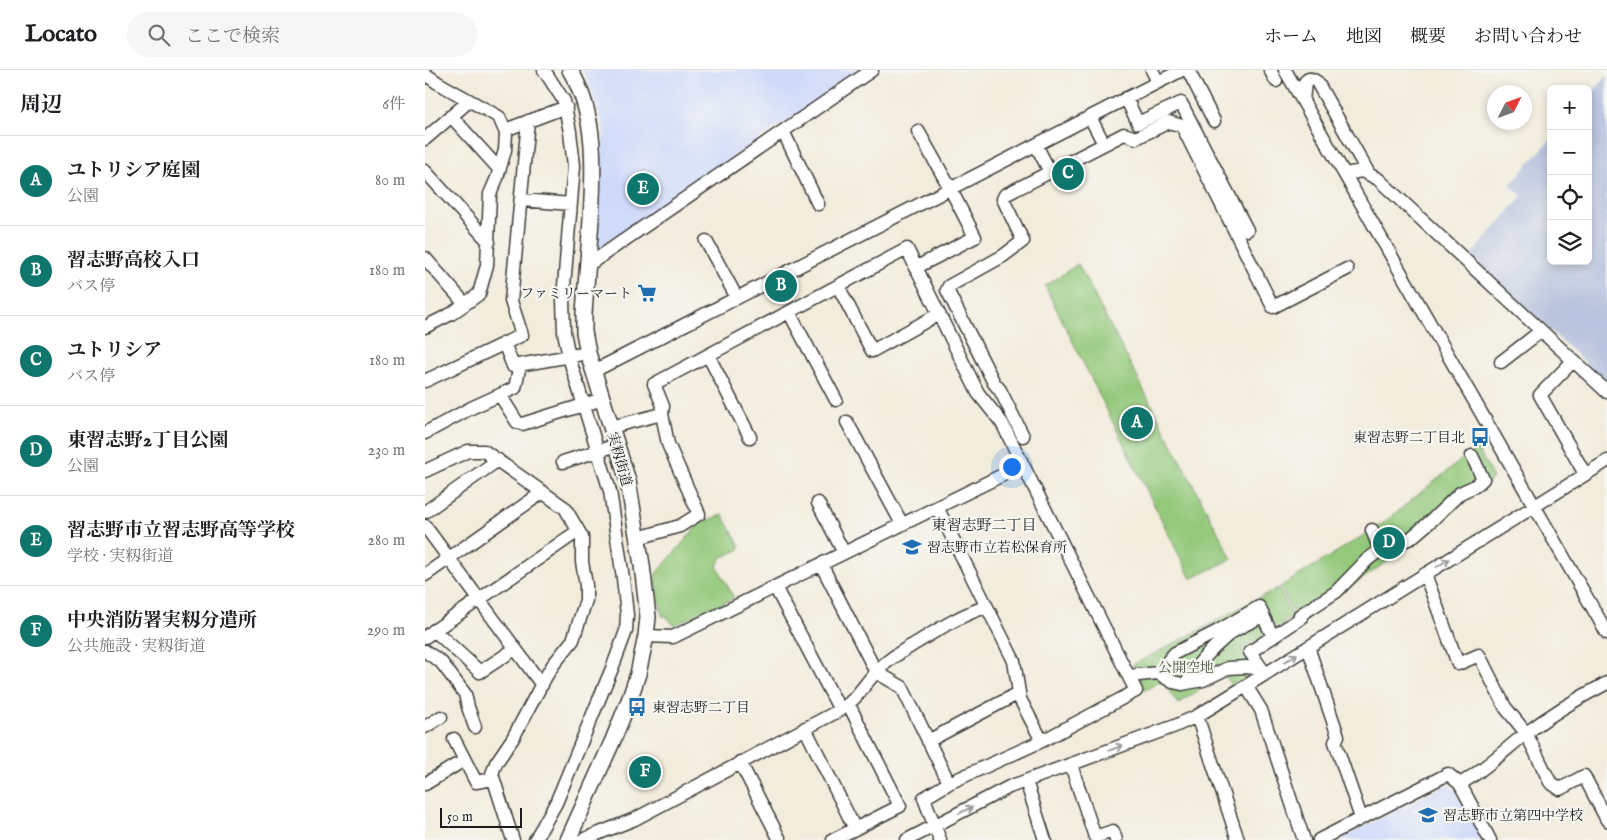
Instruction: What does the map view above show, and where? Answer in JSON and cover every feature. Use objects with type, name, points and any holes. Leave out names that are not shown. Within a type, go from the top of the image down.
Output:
[{"type":"main road","name":"実籾街道","points":[[568,840],[630,698],[638,674],[648,617],[638,538],[627,481],[588,353],[584,332],[593,151],[584,104],[569,70]]},
{"type":"street","points":[[535,840],[556,803],[613,666],[626,631],[627,615],[614,507],[599,451],[569,357],[564,332],[563,298],[574,166],[565,101],[544,70]]},
{"type":"street","points":[[588,265],[873,70]]},
{"type":"street","points":[[1152,70],[1159,82]]},
{"type":"street","points":[[594,371],[1181,70]]},
{"type":"street","points":[[1188,70],[1214,121]]},
{"type":"street","points":[[1285,70],[1607,633]]},
{"type":"street","points":[[425,74],[499,117],[506,133],[505,150],[490,194],[487,265],[479,294],[451,314],[425,328]]},
{"type":"street","points":[[1303,102],[1305,82],[1313,79],[1317,82],[1369,174]]},
{"type":"street","points":[[1126,98],[1138,123],[1181,103],[1247,230]]},
{"type":"street","points":[[425,139],[469,101]]},
{"type":"street","points":[[505,130],[566,107]]},
{"type":"street","points":[[451,116],[499,169]]},
{"type":"street","points":[[1090,117],[1105,144]]},
{"type":"street","points":[[425,381],[522,335],[511,301],[528,121]]},
{"type":"street","points":[[1023,436],[1001,390],[994,383],[947,290],[949,286],[1003,256],[1023,241],[1003,199],[1005,195],[1124,134],[1136,138],[1169,122],[1182,126],[1273,307],[1347,269]]},
{"type":"street","points":[[783,131],[819,204]]},
{"type":"street","points":[[915,268],[975,237],[950,188],[917,131]]},
{"type":"street","points":[[1035,145],[1050,172]]},
{"type":"street","points":[[425,171],[489,242]]},
{"type":"street","points":[[1345,174],[1362,171],[1378,179],[1607,392]]},
{"type":"street","points":[[521,200],[571,204]]},
{"type":"street","points":[[706,241],[737,298]]},
{"type":"street","points":[[638,538],[679,526],[699,514],[668,444],[662,414],[663,406],[654,384],[907,250],[978,393],[1002,423],[1137,690],[1042,741],[949,783],[924,798],[939,840]]},
{"type":"street","points":[[425,258],[465,304]]},
{"type":"street","points":[[838,286],[872,351],[939,314]]},
{"type":"street","points":[[789,312],[835,400]]},
{"type":"street","points":[[1501,362],[1541,331]]},
{"type":"street","points":[[504,343],[513,366],[588,353]]},
{"type":"street","points":[[708,355],[750,436]]},
{"type":"street","points":[[1573,361],[1540,395],[1585,474]]},
{"type":"street","points":[[425,432],[515,388],[520,365]]},
{"type":"street","points":[[500,394],[517,422],[522,424],[603,399]]},
{"type":"street","points":[[611,427],[662,414]]},
{"type":"street","points":[[847,422],[903,524]]},
{"type":"street","points":[[563,462],[617,445]]},
{"type":"street","points":[[425,471],[468,451],[484,451],[565,508],[582,537],[582,562],[586,585],[586,600],[573,640],[553,665],[513,738],[496,763],[492,774],[513,840]]},
{"type":"street","points":[[1129,676],[1158,674],[1177,683],[1187,683],[1203,680],[1228,668],[1246,667],[1262,669],[1250,652],[1301,618],[1300,615],[1336,592],[1367,560],[1380,550],[1411,538],[1460,493],[1475,486],[1483,479],[1471,456]]},
{"type":"street","points":[[425,512],[498,460]]},
{"type":"street","points":[[907,840],[1009,787],[1175,726],[1197,716],[1607,461]]},
{"type":"street","points":[[646,636],[673,637],[1023,465]]},
{"type":"street","points":[[425,575],[543,492]]},
{"type":"street","points":[[818,503],[844,553]]},
{"type":"street","points":[[937,507],[1014,660],[1020,699],[1042,741]]},
{"type":"street","points":[[425,526],[542,685]]},
{"type":"street","points":[[515,649],[480,672],[430,633],[578,531]]},
{"type":"street","points":[[1374,536],[1380,550]]},
{"type":"street","points":[[821,564],[876,672],[902,688],[949,783]]},
{"type":"street","points":[[1425,574],[1458,664],[1479,656],[1505,707],[1526,733],[1549,782],[1560,789],[1584,776],[1607,820]]},
{"type":"street","points":[[775,587],[900,806],[833,840]]},
{"type":"street","points":[[582,840],[635,818],[844,707],[892,657],[966,614],[986,607]]},
{"type":"street","points":[[1166,678],[1167,664],[1175,653],[1259,607],[1273,637]]},
{"type":"street","points":[[1187,683],[1197,667],[1228,635],[1263,616]]},
{"type":"street","points":[[1308,646],[1338,736],[1335,742],[1361,818]]},
{"type":"street","points":[[425,651],[441,662],[465,694],[467,707],[475,727]]},
{"type":"street","points":[[1461,784],[1473,777],[1526,733],[1571,702],[1607,683]]},
{"type":"street","points":[[1246,686],[1261,710],[1304,840]]},
{"type":"street","points":[[928,741],[1019,693]]},
{"type":"street","points":[[1197,716],[1238,840]]},
{"type":"street","points":[[425,727],[441,717]]},
{"type":"street","points":[[805,728],[855,829]]},
{"type":"street","points":[[454,739],[476,782],[493,779]]},
{"type":"street","points":[[741,762],[780,840]]},
{"type":"street","points":[[425,784],[456,764]]},
{"type":"street","points":[[1071,765],[1095,837],[1113,832],[1116,840]]},
{"type":"street","points":[[1319,840],[1448,774],[1461,784],[1489,840]]},
{"type":"street","points":[[1026,782],[1045,840]]},
{"type":"shaded area","points":[[582,70],[862,70],[596,250],[604,127]]},
{"type":"shaded area","points":[[1607,76],[1607,383],[1470,256],[1522,196],[1510,185],[1547,143],[1547,265],[1592,265],[1592,93]]},
{"type":"shaded area","name":"習志野市立第四中学校","points":[[1448,784],[1456,790],[1482,840],[1338,840]]},
{"type":"green space","points":[[1078,264],[1232,559],[1191,579],[1045,286]]},
{"type":"green space","points":[[1477,447],[1493,478],[1417,541],[1308,618],[1256,652],[1260,673],[1244,650],[1296,618],[1280,587],[1382,524]]},
{"type":"green space","points":[[723,515],[740,546],[739,550],[722,557],[717,566],[734,598],[674,625],[666,616],[662,616],[655,575],[700,523]]},
{"type":"green space","name":"公開空地","points":[[1278,588],[1293,617],[1241,649],[1258,673],[1233,689],[1224,674],[1178,704],[1162,681],[1145,690],[1133,665]]},
{"type":"place","name":"ユトリシア","points":[[1068,174]]},
{"type":"place","name":"習志野市立習志野高等学校","points":[[643,189]]},
{"type":"place","name":"習志野高校入口","points":[[781,286]]},
{"type":"place","name":"ファミリーマート","points":[[647,293]]},
{"type":"place","name":"ユトリシア庭園","points":[[1137,423]]},
{"type":"place","name":"東習志野二丁目北","points":[[1480,437]]},
{"type":"place","name":"東習志野2丁目公園","points":[[1389,543]]},
{"type":"place","name":"習志野市立若松保育所","points":[[912,547]]},
{"type":"place","name":"東習志野二丁目","points":[[637,707]]},
{"type":"place","name":"中央消防署実籾分遣所","points":[[645,772]]},
{"type":"place","name":"習志野市立第四中学校","points":[[1428,815]]},
{"type":"district","name":"東習志野二丁目","points":[[984,525]]}]
